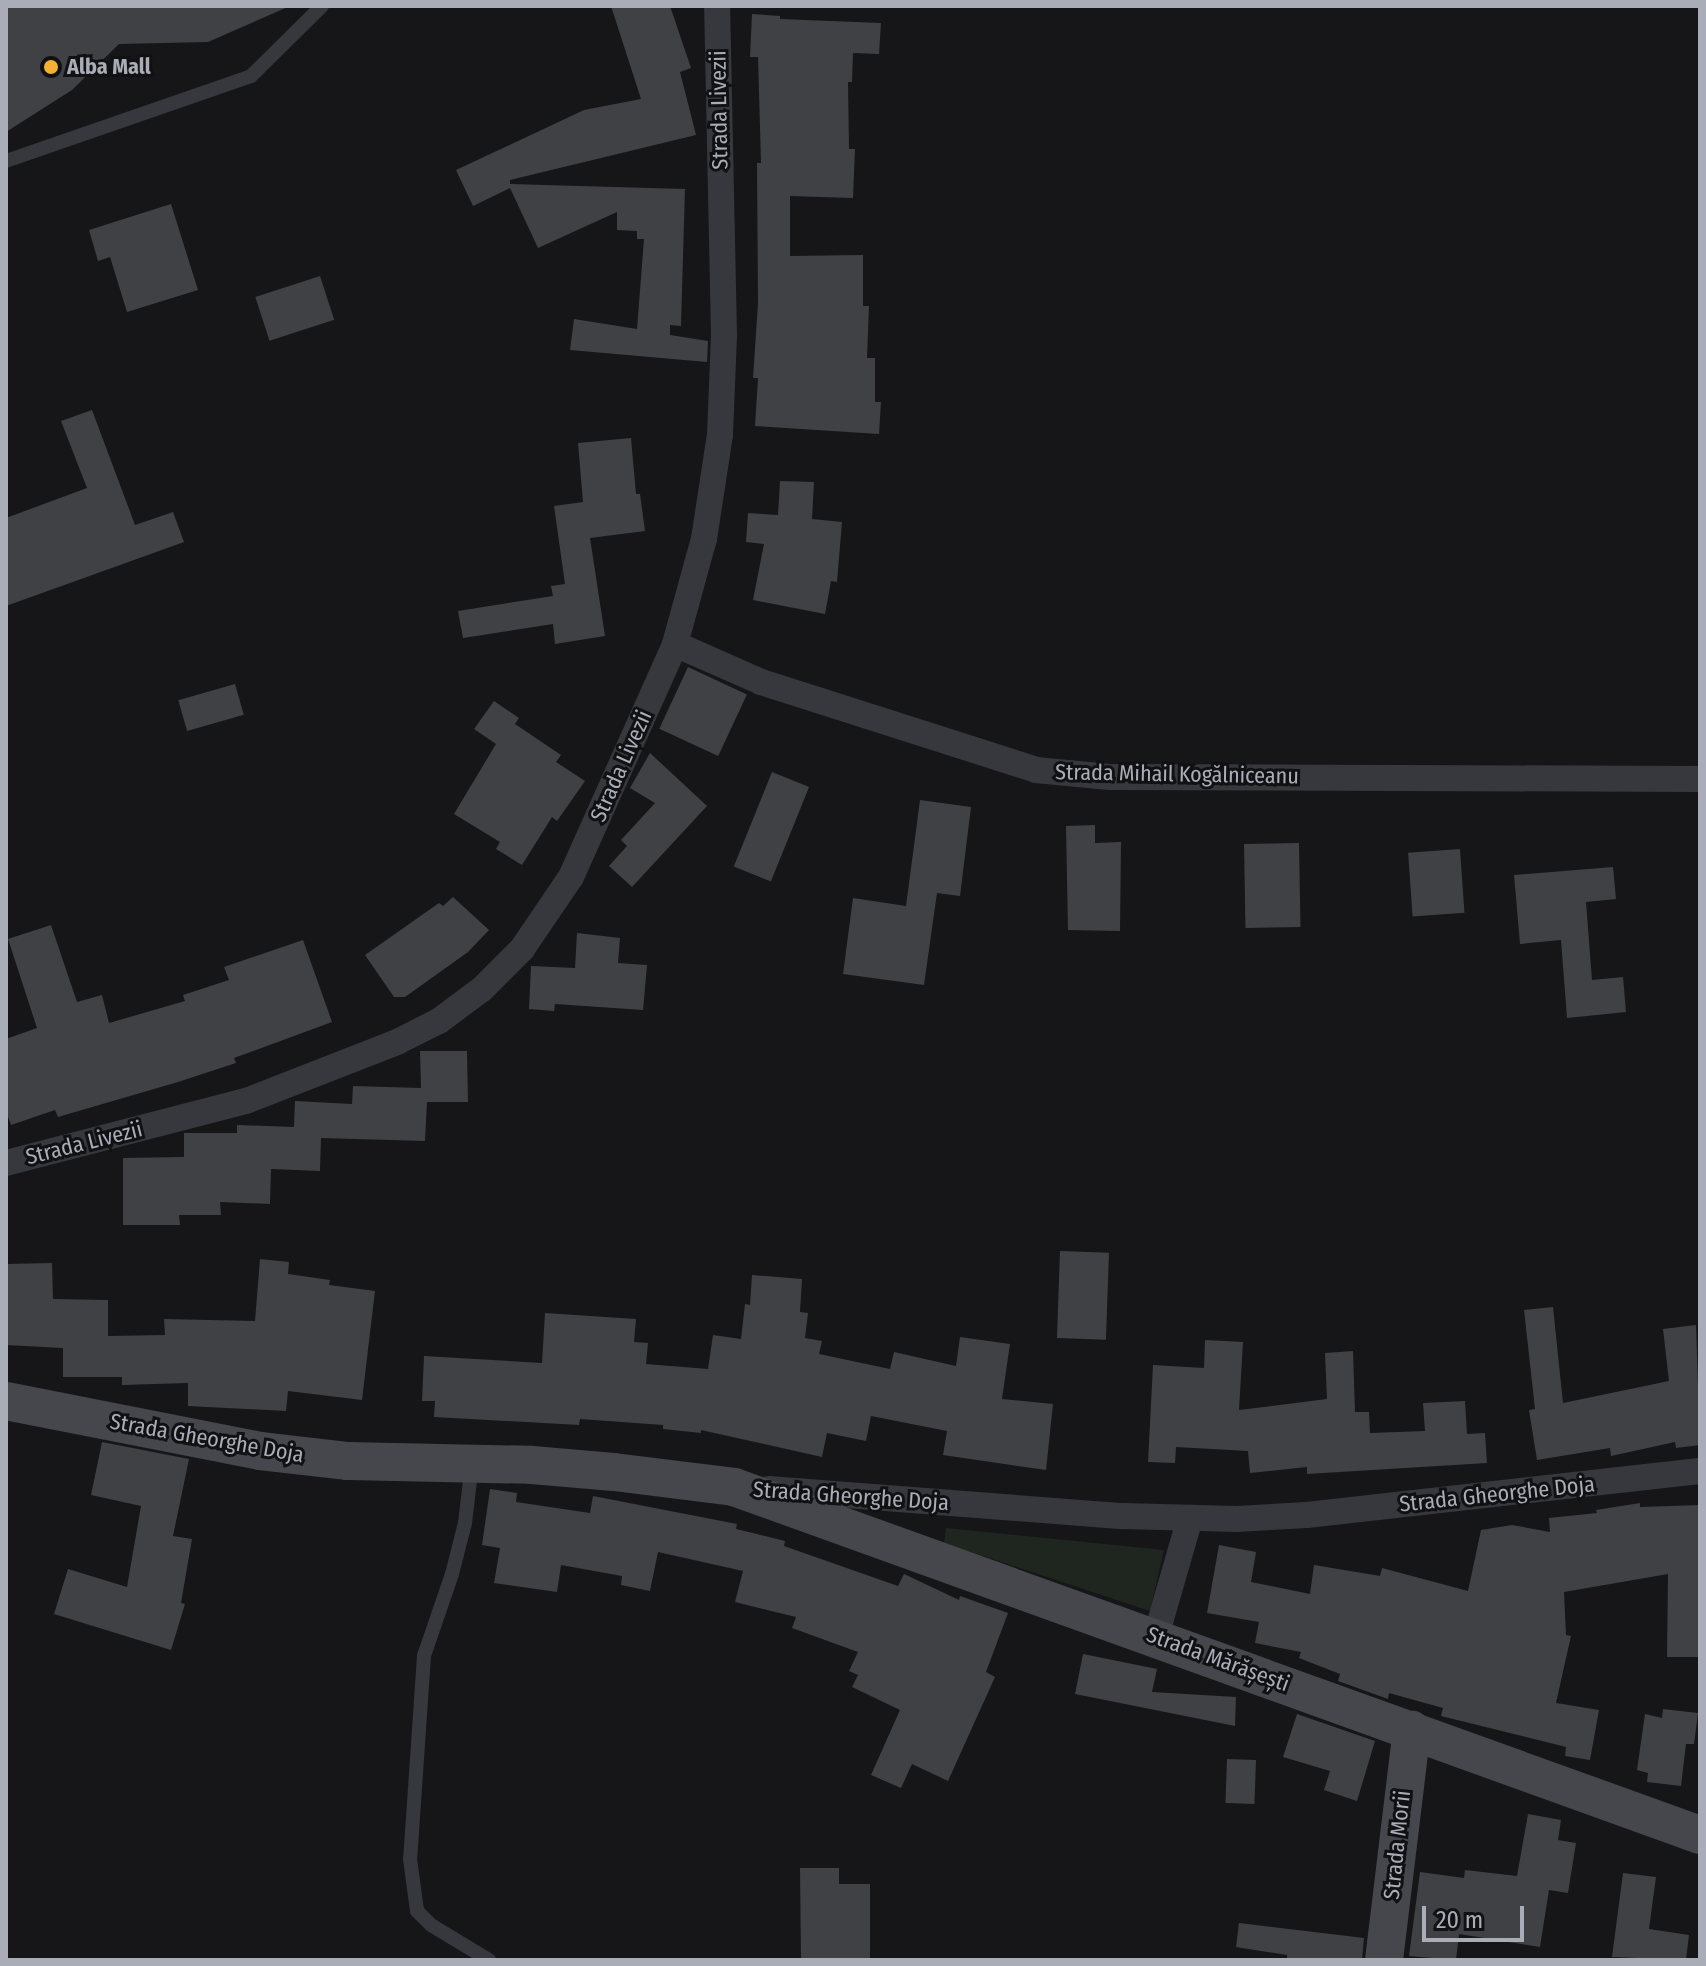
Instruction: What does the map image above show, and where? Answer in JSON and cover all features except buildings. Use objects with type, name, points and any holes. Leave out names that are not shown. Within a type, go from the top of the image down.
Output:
[{"type":"street","name":"Strada Livezii","points":[[6,1163],[246,1101],[397,1042],[439,1021],[482,989],[522,949],[571,877],[675,644],[704,539],[720,435],[724,335],[717,6]]},
{"type":"street","name":"Strada Mihail Kogălniceanu","points":[[675,644],[761,682],[1036,770],[1110,777],[1700,779]]},
{"type":"street","name":"Strada Gheorghe Doja","points":[[6,1401],[260,1451],[348,1461],[472,1463],[614,1472],[734,1487],[1190,1518],[1307,1515],[1700,1471]]},
{"type":"street","name":"Strada Mărășești","points":[[734,1487],[1156,1636],[1700,1835]]},
{"type":"street","points":[[1156,1636],[1190,1518]]},
{"type":"street","name":"Strada Morii","points":[[1384,1960],[1412,1730]]},
{"type":"lane","points":[[6,161],[251,76],[322,6]]},
{"type":"lane","points":[[472,1463],[465,1523],[452,1574],[424,1656],[410,1859],[417,1911],[431,1925],[489,1960]]},
{"type":"shaded area","points":[[946,1528],[1164,1550],[1150,1611],[944,1543]]},
{"type":"place","name":"Alba Mall","points":[[51,67]]}]
